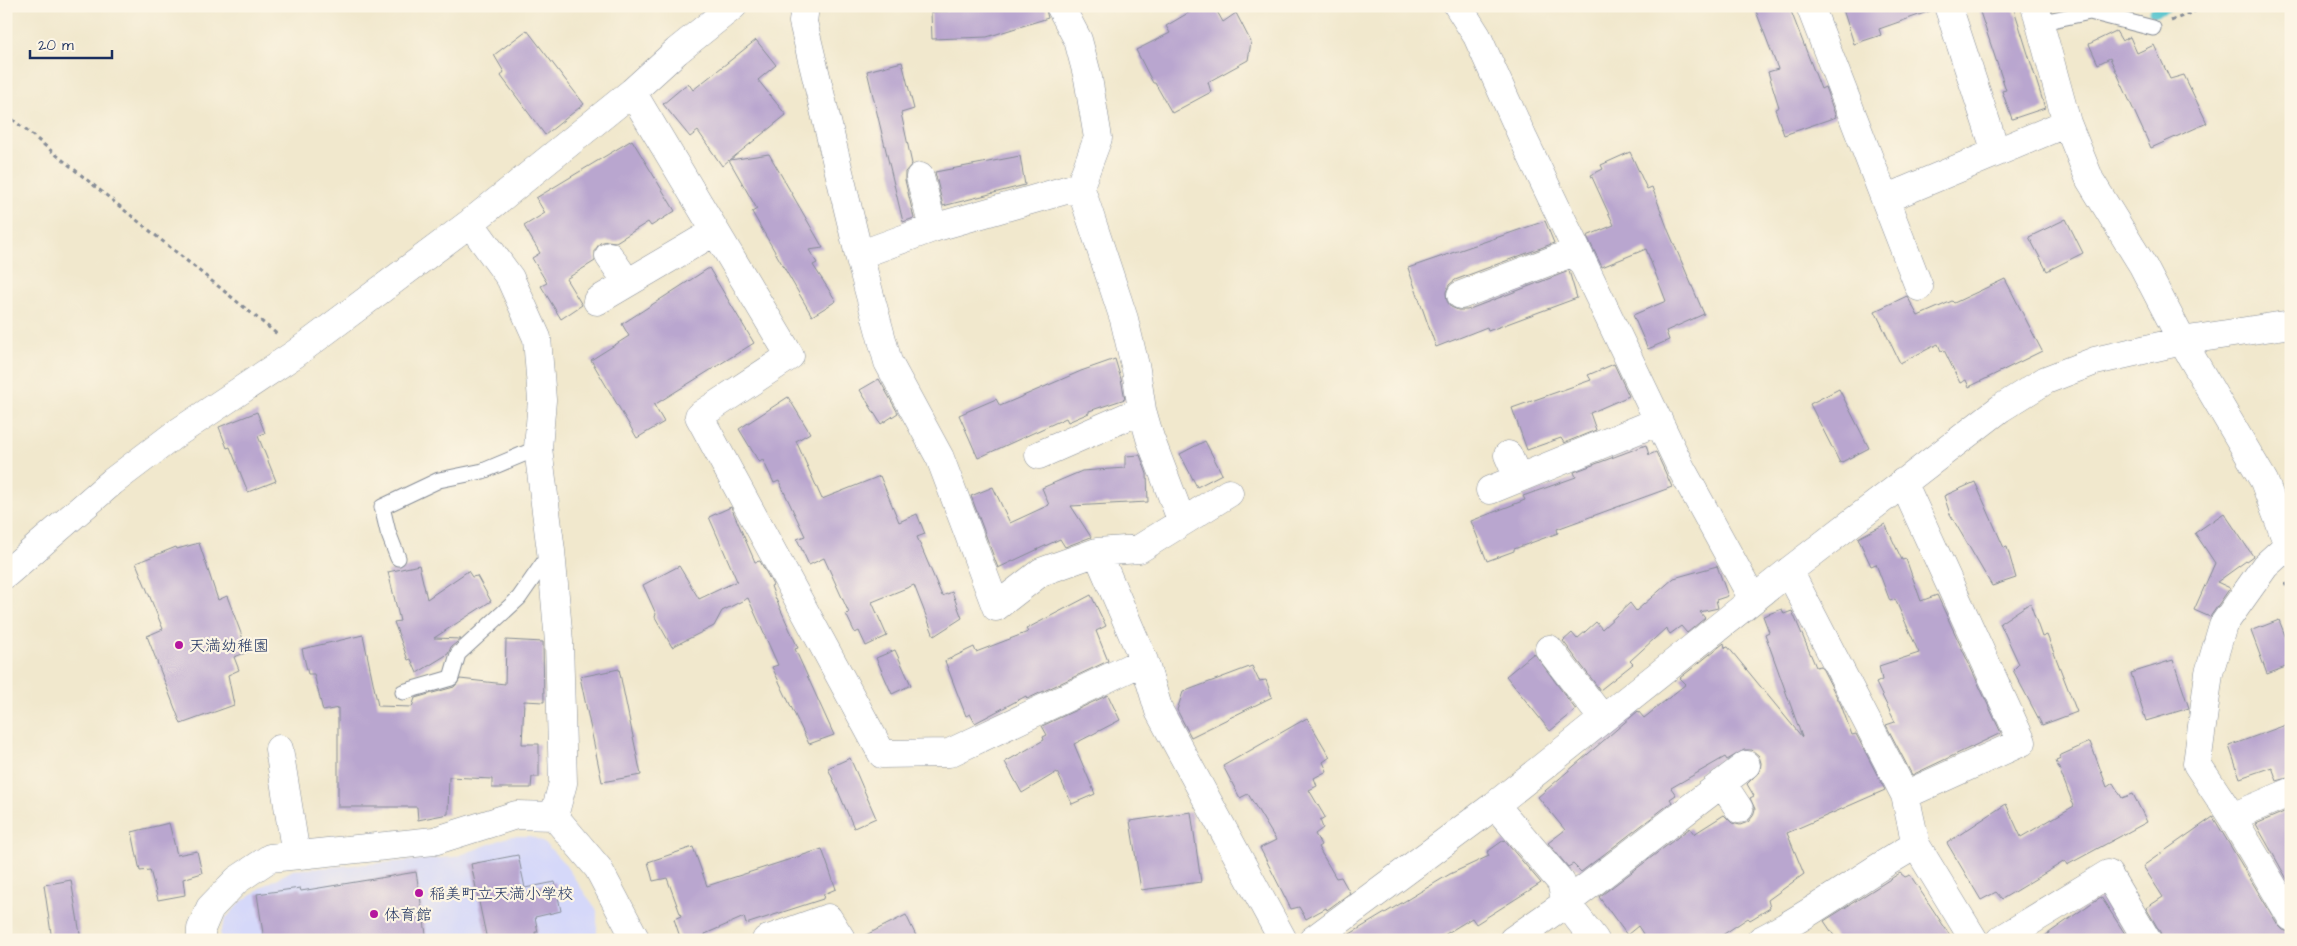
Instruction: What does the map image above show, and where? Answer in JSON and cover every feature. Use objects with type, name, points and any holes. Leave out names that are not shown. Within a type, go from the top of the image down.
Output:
[{"type":"street","points":[[6,574],[112,482],[174,435],[295,354],[470,223],[632,92],[677,51],[733,6]]},
{"type":"street","points":[[805,6],[803,22],[859,255],[888,362],[940,458],[996,607],[1042,572],[1097,552],[1139,549],[1229,493]]},
{"type":"street","points":[[1060,6],[1078,40],[1088,78],[1098,138],[1080,186],[1124,319],[1136,370],[1142,410],[1150,438],[1182,522]]},
{"type":"street","points":[[1458,6],[1477,36],[1681,468],[1753,599]]},
{"type":"street","points":[[1810,6],[1920,287]]},
{"type":"street","points":[[1948,6],[1996,152]]},
{"type":"street","points":[[2036,14],[2067,123],[2090,180],[2143,266],[2182,341],[2264,481],[2289,549],[2265,566],[2223,625],[2209,673],[2197,764],[2232,816],[2291,917]]},
{"type":"street","points":[[632,92],[714,232],[790,356],[699,416],[882,754],[949,752],[1144,661]]},
{"type":"street","points":[[1885,199],[2067,123]]},
{"type":"street","points":[[920,177],[933,228]]},
{"type":"street","points":[[859,255],[933,228],[1080,186]]},
{"type":"street","points":[[470,223],[510,278],[537,338],[542,400],[538,448],[552,551],[559,642],[563,783],[554,816]]},
{"type":"street","points":[[597,301],[714,232]]},
{"type":"street","points":[[1461,294],[1577,251]]},
{"type":"street","points":[[609,256],[627,282]]},
{"type":"street","points":[[1313,940],[1495,805],[1753,599],[2001,408],[2046,380],[2095,361],[2182,341],[2291,324]]},
{"type":"street","points":[[1039,455],[1142,410]]},
{"type":"street","points":[[1490,490],[1513,466],[1659,421]]},
{"type":"street","points":[[1903,482],[2022,742],[1906,795]]},
{"type":"street","points":[[1097,552],[1144,661],[1159,711],[1283,940]]},
{"type":"street","points":[[1789,571],[1906,795],[1916,845],[1974,940]]},
{"type":"street","points":[[1549,649],[1603,719]]},
{"type":"street","points":[[279,749],[296,855]]},
{"type":"street","points":[[1513,940],[1566,903],[1746,765]]},
{"type":"street","points":[[1722,783],[1740,809]]},
{"type":"street","points":[[2232,816],[2291,792]]},
{"type":"street","points":[[1495,805],[1561,882],[1566,903],[1595,940]]},
{"type":"street","points":[[200,940],[201,929],[210,908],[237,880],[270,858],[434,841],[516,814],[554,816],[598,868],[636,940]]},
{"type":"street","points":[[1777,936],[1878,866],[1916,845]]},
{"type":"street","points":[[2000,940],[2108,874],[2147,940]]},
{"type":"street","points":[[766,940],[828,918],[842,940]]},
{"type":"lane","points":[[2036,14],[2090,12],[2153,28]]},
{"type":"lane","points":[[398,558],[388,532],[382,507],[439,480],[483,471],[538,448]]},
{"type":"lane","points":[[403,692],[451,678],[458,654],[519,598],[552,551]]},
{"type":"path","points":[[2153,28],[2208,6]]},
{"type":"path","points":[[6,114],[274,332],[295,354]]},
{"type":"shaded area","name":"稲美町立天満小学校","points":[[511,836],[530,836],[544,842],[564,863],[597,911],[597,940],[220,940],[220,933],[226,918],[241,902],[265,885],[293,870],[455,857]]},
{"type":"building","points":[[949,6],[1045,6],[1048,18],[987,37],[932,39],[931,12],[948,11]]},
{"type":"building","points":[[1200,6],[1214,6],[1223,22],[1236,13],[1251,42],[1248,60],[1208,82],[1211,92],[1172,113],[1155,83],[1153,83],[1136,50],[1170,33],[1166,26]]},
{"type":"building","points":[[1754,6],[1789,6],[1821,89],[1825,87],[1836,117],[1784,135],[1775,109],[1779,107],[1768,72],[1778,69]]},
{"type":"building","points":[[1842,6],[1933,6],[1933,10],[1879,29],[1881,35],[1854,44]]},
{"type":"building","points":[[1978,6],[2013,6],[2045,108],[2012,119],[2002,91],[2006,90]]},
{"type":"building","points":[[527,30],[584,104],[545,135],[501,76],[504,72],[494,55]]},
{"type":"building","points":[[2116,31],[2122,41],[2130,37],[2137,53],[2154,45],[2170,79],[2184,75],[2207,123],[2151,148],[2110,58],[2098,64],[2089,44]]},
{"type":"building","points":[[756,40],[776,65],[758,80],[786,115],[730,160],[769,154],[823,248],[809,250],[817,263],[813,265],[836,301],[812,316],[752,212],[757,209],[729,160],[722,166],[698,131],[690,137],[663,104],[688,83],[693,90]]},
{"type":"building","points":[[902,62],[914,109],[901,113],[912,164],[905,172],[905,180],[914,218],[903,222],[867,71]]},
{"type":"building","points":[[632,140],[675,211],[651,226],[648,222],[616,242],[607,241],[600,243],[595,250],[595,261],[566,279],[582,305],[561,319],[541,286],[547,283],[532,258],[540,253],[524,226],[545,213],[536,198]]},
{"type":"building","points":[[1630,152],[1647,189],[1652,187],[1704,314],[1666,331],[1669,340],[1648,349],[1633,315],[1666,301],[1646,249],[1602,267],[1587,236],[1614,225],[1591,175],[1603,169],[1601,165]]},
{"type":"building","points":[[1020,156],[1025,185],[943,206],[935,172]]},
{"type":"building","points":[[2066,219],[2083,253],[2047,271],[2029,237]]},
{"type":"building","points":[[1545,221],[1554,243],[1455,280],[1449,285],[1446,292],[1447,301],[1451,307],[1458,310],[1467,310],[1569,271],[1577,298],[1488,331],[1487,327],[1436,347],[1408,268]]},
{"type":"building","points":[[709,268],[754,343],[654,405],[664,422],[637,438],[591,360],[629,336],[622,324]]},
{"type":"building","points":[[2005,279],[2042,351],[1969,387],[1966,380],[1960,383],[1944,350],[1941,351],[1938,344],[1900,363],[1875,311],[1907,296],[1918,316],[1952,301],[1954,303]]},
{"type":"building","points":[[1115,359],[1125,399],[1089,411],[1089,413],[1068,422],[1066,418],[978,458],[959,415],[996,399],[1000,406],[1081,371]]},
{"type":"building","points":[[1614,364],[1629,396],[1590,413],[1596,430],[1564,443],[1561,438],[1527,450],[1512,408],[1591,380],[1588,375]]},
{"type":"building","points":[[879,379],[898,413],[881,424],[860,390]]},
{"type":"building","points":[[1839,389],[1869,448],[1840,463],[1810,404]]},
{"type":"building","points":[[788,397],[810,433],[796,441],[822,499],[880,476],[899,522],[917,514],[925,534],[917,537],[942,596],[952,592],[962,618],[934,636],[914,585],[872,602],[887,636],[866,646],[859,631],[855,633],[846,614],[849,613],[824,558],[809,565],[797,539],[805,536],[779,481],[774,483],[763,460],[759,462],[739,429]]},
{"type":"building","points":[[257,412],[265,433],[258,436],[276,481],[248,492],[230,447],[227,448],[219,427]]},
{"type":"building","points":[[1205,441],[1222,474],[1197,487],[1180,454]]},
{"type":"building","points":[[1646,445],[1649,455],[1656,452],[1672,487],[1557,529],[1558,533],[1487,561],[1471,521],[1525,500],[1523,496],[1576,477],[1574,472]]},
{"type":"building","points":[[1140,455],[1147,474],[1148,502],[1071,506],[1091,537],[1065,547],[1060,539],[998,568],[971,496],[993,487],[1010,523],[1049,505],[1042,488],[1082,471],[1125,468],[1125,456]]},
{"type":"building","points":[[1975,482],[2004,548],[2007,547],[2016,578],[1992,586],[1950,514],[1944,496]]},
{"type":"building","points":[[731,507],[755,562],[760,561],[773,585],[771,586],[775,597],[798,648],[795,649],[834,735],[809,744],[772,667],[778,665],[748,598],[722,611],[714,626],[672,647],[655,617],[656,614],[643,585],[679,566],[699,599],[737,581],[709,517]]},
{"type":"building","points":[[2224,513],[2253,556],[2217,582],[2230,588],[2210,617],[2194,610],[2215,563],[2195,533]]},
{"type":"building","points":[[1885,524],[1902,560],[1906,559],[1921,601],[1937,595],[2001,733],[1912,775],[1886,725],[1895,722],[1876,683],[1882,680],[1879,666],[1919,653],[1895,599],[1890,601],[1876,564],[1871,566],[1858,538]]},
{"type":"building","points":[[199,543],[218,600],[227,596],[248,652],[234,657],[239,670],[228,675],[234,705],[181,724],[147,636],[163,629],[136,563],[176,547],[177,549]]},
{"type":"building","points":[[419,565],[427,599],[468,571],[472,577],[477,576],[491,601],[434,638],[461,639],[451,647],[448,654],[417,673],[411,659],[408,660],[394,622],[400,621],[388,572]]},
{"type":"building","points":[[1717,566],[1728,596],[1716,600],[1718,608],[1700,612],[1705,618],[1687,633],[1681,626],[1670,634],[1666,628],[1630,661],[1633,664],[1600,690],[1563,641],[1572,633],[1577,639],[1596,622],[1602,629],[1630,603],[1636,611],[1674,578]]},
{"type":"building","points":[[1091,595],[1106,626],[1096,631],[1108,661],[1027,699],[1026,696],[975,723],[970,714],[966,716],[945,661],[974,647],[976,652],[1028,632],[1026,629]]},
{"type":"building","points":[[2030,603],[2042,637],[2047,635],[2077,712],[2042,725],[2013,670],[2019,664],[2000,623]]},
{"type":"building","points":[[1782,609],[1784,614],[1792,611],[1816,667],[1821,666],[1841,705],[1852,735],[1856,734],[1885,790],[1787,833],[1804,874],[1768,900],[1770,908],[1750,920],[1748,918],[1715,940],[1647,940],[1638,926],[1627,935],[1599,897],[1690,828],[1694,834],[1724,815],[1732,823],[1740,825],[1748,822],[1753,816],[1755,809],[1750,798],[1754,796],[1747,784],[1760,771],[1761,763],[1759,756],[1752,750],[1744,750],[1727,760],[1725,757],[1671,788],[1676,795],[1670,799],[1672,802],[1581,872],[1573,864],[1568,867],[1548,843],[1565,830],[1538,797],[1638,711],[1644,718],[1686,684],[1680,678],[1724,643],[1725,648],[1728,647],[1802,737],[1765,634],[1769,632],[1763,616]]},
{"type":"building","points":[[2279,620],[2291,651],[2291,665],[2267,674],[2251,631]]},
{"type":"building","points":[[363,635],[378,706],[412,707],[415,698],[454,687],[460,679],[505,684],[506,640],[543,642],[544,702],[524,701],[522,744],[539,744],[539,777],[532,777],[531,788],[492,788],[492,779],[449,777],[448,814],[418,820],[417,807],[338,807],[338,708],[323,711],[314,674],[308,674],[302,649]]},
{"type":"building","points":[[895,650],[911,685],[892,694],[876,658]]},
{"type":"building","points":[[1534,653],[1576,710],[1550,731],[1506,676]]},
{"type":"building","points":[[2173,660],[2189,708],[2146,721],[2131,673]]},
{"type":"building","points":[[1252,666],[1259,681],[1266,680],[1272,697],[1191,737],[1177,710],[1183,692]]},
{"type":"building","points":[[619,669],[641,775],[602,782],[580,677]]},
{"type":"building","points":[[1108,695],[1120,720],[1074,744],[1095,794],[1072,804],[1057,772],[1022,793],[1005,762],[1044,740],[1043,737],[1047,735],[1042,726]]},
{"type":"building","points":[[1307,718],[1330,757],[1323,762],[1327,771],[1314,778],[1317,786],[1309,790],[1325,817],[1320,820],[1323,828],[1315,834],[1321,845],[1318,847],[1336,878],[1341,877],[1350,893],[1327,910],[1326,908],[1306,919],[1299,907],[1291,909],[1260,848],[1276,840],[1248,794],[1240,798],[1223,766]]},
{"type":"building","points":[[2291,723],[2291,777],[2277,781],[2272,767],[2240,778],[2229,746]]},
{"type":"building","points":[[2090,742],[2107,787],[2113,783],[2122,798],[2133,794],[2147,822],[2067,865],[2065,861],[2002,899],[1996,892],[1981,900],[1947,843],[2006,804],[2021,837],[2074,806],[2056,761],[2061,759],[2059,756]]},
{"type":"building","points":[[850,758],[876,818],[854,828],[828,768]]},
{"type":"building","points":[[2291,809],[2291,886],[2256,824]]},
{"type":"building","points":[[1191,812],[1201,882],[1141,890],[1130,821]]},
{"type":"building","points":[[2213,817],[2278,925],[2283,930],[2291,933],[2291,940],[2163,940],[2146,908],[2163,897],[2143,866]]},
{"type":"building","points":[[169,823],[177,855],[197,851],[202,873],[183,879],[185,895],[158,900],[150,870],[140,871],[132,832]]},
{"type":"building","points":[[1504,840],[1541,883],[1476,924],[1472,918],[1436,940],[1340,940],[1450,874],[1489,856],[1487,852]]},
{"type":"building","points":[[693,847],[707,886],[822,849],[836,889],[824,894],[823,899],[746,924],[744,917],[705,934],[706,940],[681,940],[674,919],[681,916],[667,878],[653,881],[648,862]]},
{"type":"building","points":[[518,855],[525,888],[555,882],[561,911],[535,917],[538,932],[535,932],[536,940],[487,940],[471,864]]},
{"type":"building","name":"体育館","points":[[416,872],[427,940],[264,940],[257,894],[300,888],[301,891]]},
{"type":"building","points":[[1900,873],[1905,877],[1910,875],[1953,940],[1837,940],[1824,921]]},
{"type":"building","points":[[71,880],[81,940],[52,940],[44,885]]},
{"type":"building","points":[[2101,897],[2129,940],[2039,940],[2096,900]]},
{"type":"building","points":[[906,915],[918,940],[858,940],[858,939]]},
{"type":"waterway","points":[[2153,12],[2168,6]]},
{"type":"place","name":"天満幼稚園","points":[[179,645]]},
{"type":"place","name":"稲美町立天満小学校","points":[[419,893]]},
{"type":"place","name":"体育館","points":[[374,914]]}]
